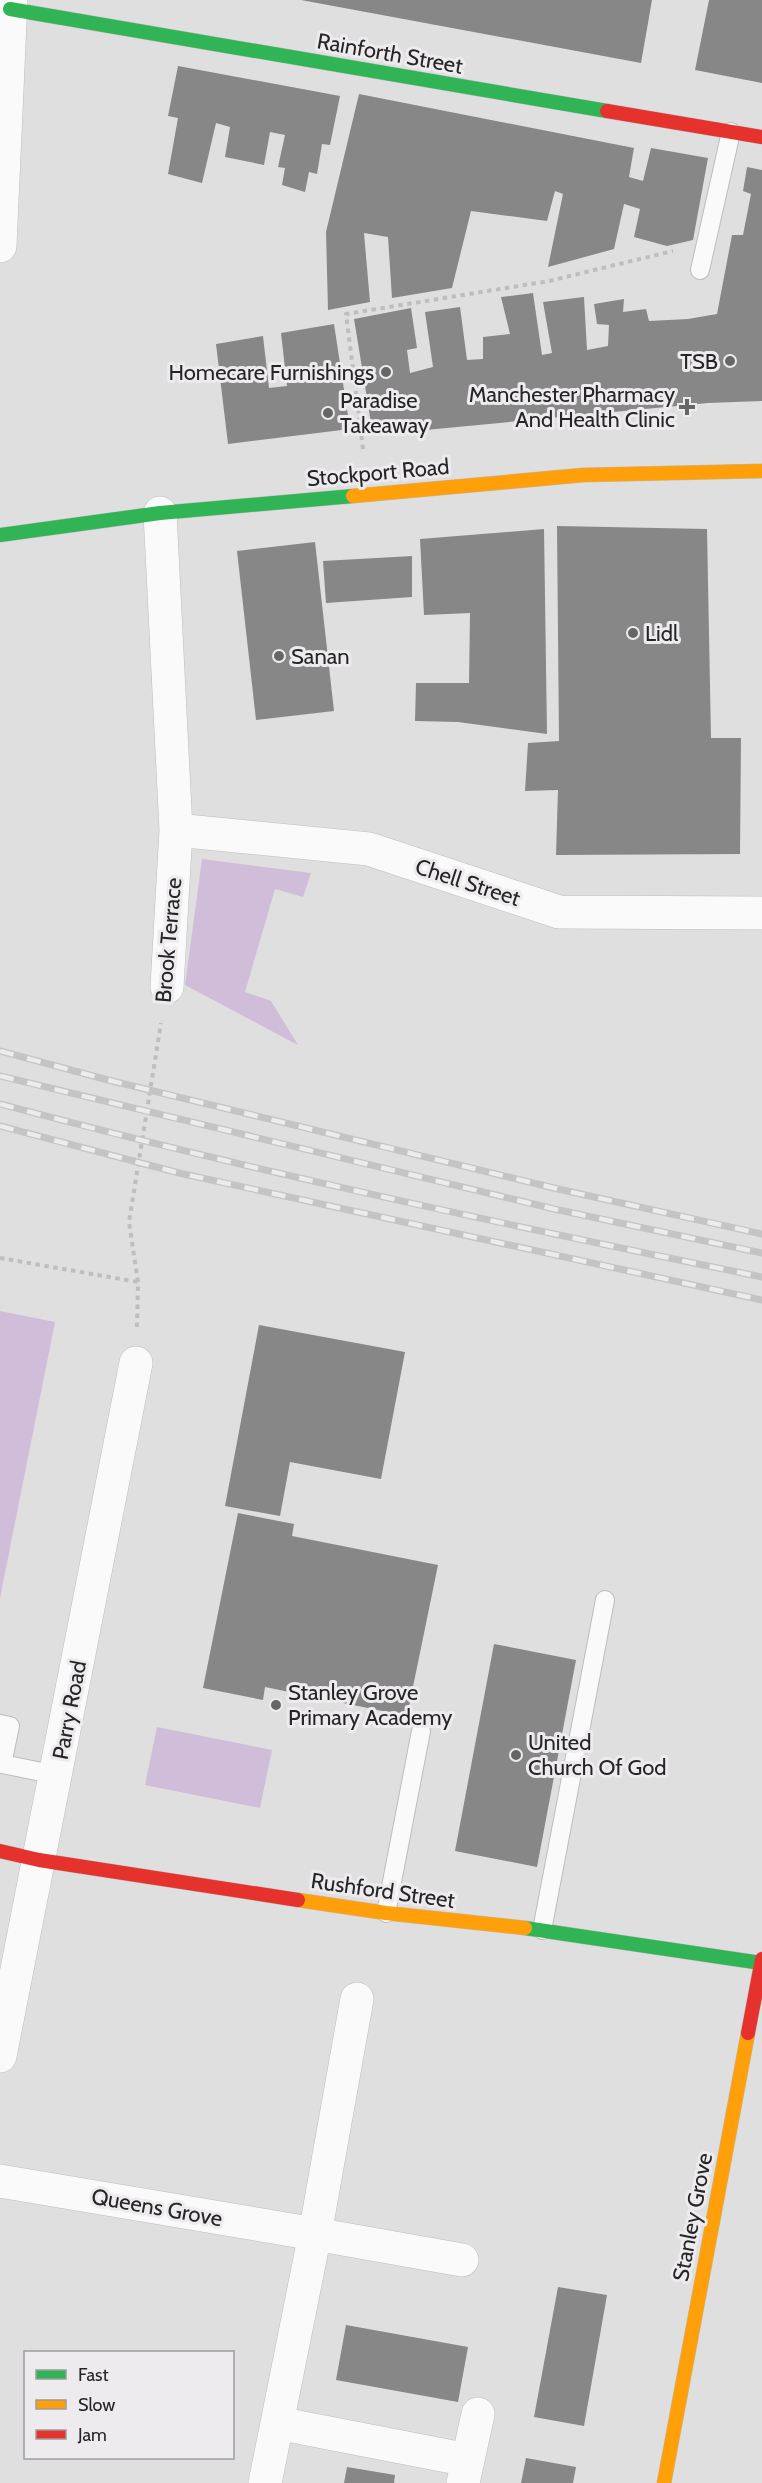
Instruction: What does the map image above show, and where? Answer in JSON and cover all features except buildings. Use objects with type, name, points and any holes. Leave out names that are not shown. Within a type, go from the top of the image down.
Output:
[{"type":"main road","name":"Rainforth Street","points":[[11,5],[762,137]]},
{"type":"main road","name":"Stockport Road","points":[[0,535],[160,513],[583,475],[762,471]]},
{"type":"main road","name":"Rushford Street","points":[[0,1851],[39,1860],[386,1913],[542,1930],[762,1961]]},
{"type":"main road","name":"Stanley Grove","points":[[664,2483],[762,1961]]},
{"type":"street","points":[[0,246],[11,5]]},
{"type":"street","name":"Brook Terrace","points":[[160,513],[176,830],[167,987]]},
{"type":"street","name":"Chell Street","points":[[176,830],[369,849],[559,912],[762,913]]},
{"type":"street","name":"Parry Road","points":[[0,2056],[57,1775],[136,1363]]},
{"type":"street","points":[[266,2483],[315,2234],[357,1999]]},
{"type":"street","name":"Queens Grove","points":[[0,2181],[462,2260]]},
{"type":"street","points":[[277,2423],[466,2472],[478,2414]]},
{"type":"lane","points":[[700,270],[731,132]]},
{"type":"lane","points":[[542,1930],[605,1600]]},
{"type":"lane","points":[[0,1724],[10,1726],[2,1764],[57,1775]]},
{"type":"lane","points":[[386,1913],[421,1731]]},
{"type":"path","points":[[363,449],[346,315],[549,281],[706,243]]},
{"type":"path","name":"Brook Terrace","points":[[136,1363],[138,1282],[129,1222],[167,987]]},
{"type":"path","points":[[0,1258],[138,1282]]},
{"type":"shaded area","points":[[202,859],[311,873],[303,897],[275,889],[245,992],[271,1001],[298,1045],[185,985]]},
{"type":"shaded area","points":[[0,1311],[55,1322],[0,1598]]},
{"type":"shaded area","points":[[157,1727],[272,1750],[260,1808],[145,1785]]},
{"type":"railway","points":[[0,1051],[108,1080],[558,1189],[762,1234]]},
{"type":"railway","points":[[0,1076],[554,1209],[762,1253]]},
{"type":"railway","points":[[0,1104],[95,1129],[380,1196],[762,1277]]},
{"type":"railway","points":[[0,1126],[179,1173],[762,1300]]},
{"type":"traffic: fast","points":[[10,9],[607,111]]},
{"type":"traffic: fast","points":[[0,535],[160,513],[353,496]]},
{"type":"traffic: fast","points":[[525,1928],[761,1963]]},
{"type":"traffic: slow","points":[[353,496],[583,475],[762,471]]},
{"type":"traffic: slow","points":[[298,1900],[386,1913],[525,1928]]},
{"type":"traffic: slow","points":[[664,2483],[748,2033]]},
{"type":"traffic: jam","points":[[607,111],[762,137]]},
{"type":"traffic: jam","points":[[0,1851],[39,1860],[298,1900]]},
{"type":"traffic: jam","points":[[748,2033],[762,1959]]},
{"type":"place","name":"TSB","points":[[730,361]]},
{"type":"place","name":"Homecare Furnishings","points":[[386,372]]},
{"type":"place","name":"Manchester Pharmacy And Health Clinic","points":[[687,407]]},
{"type":"place","name":"Paradise Takeaway","points":[[328,413]]},
{"type":"place","name":"Lidl","points":[[633,633]]},
{"type":"place","name":"Sanan","points":[[279,656]]},
{"type":"place","name":"Stanley Grove Primary Academy","points":[[276,1705]]},
{"type":"place","name":"United Church Of God","points":[[516,1755]]}]
